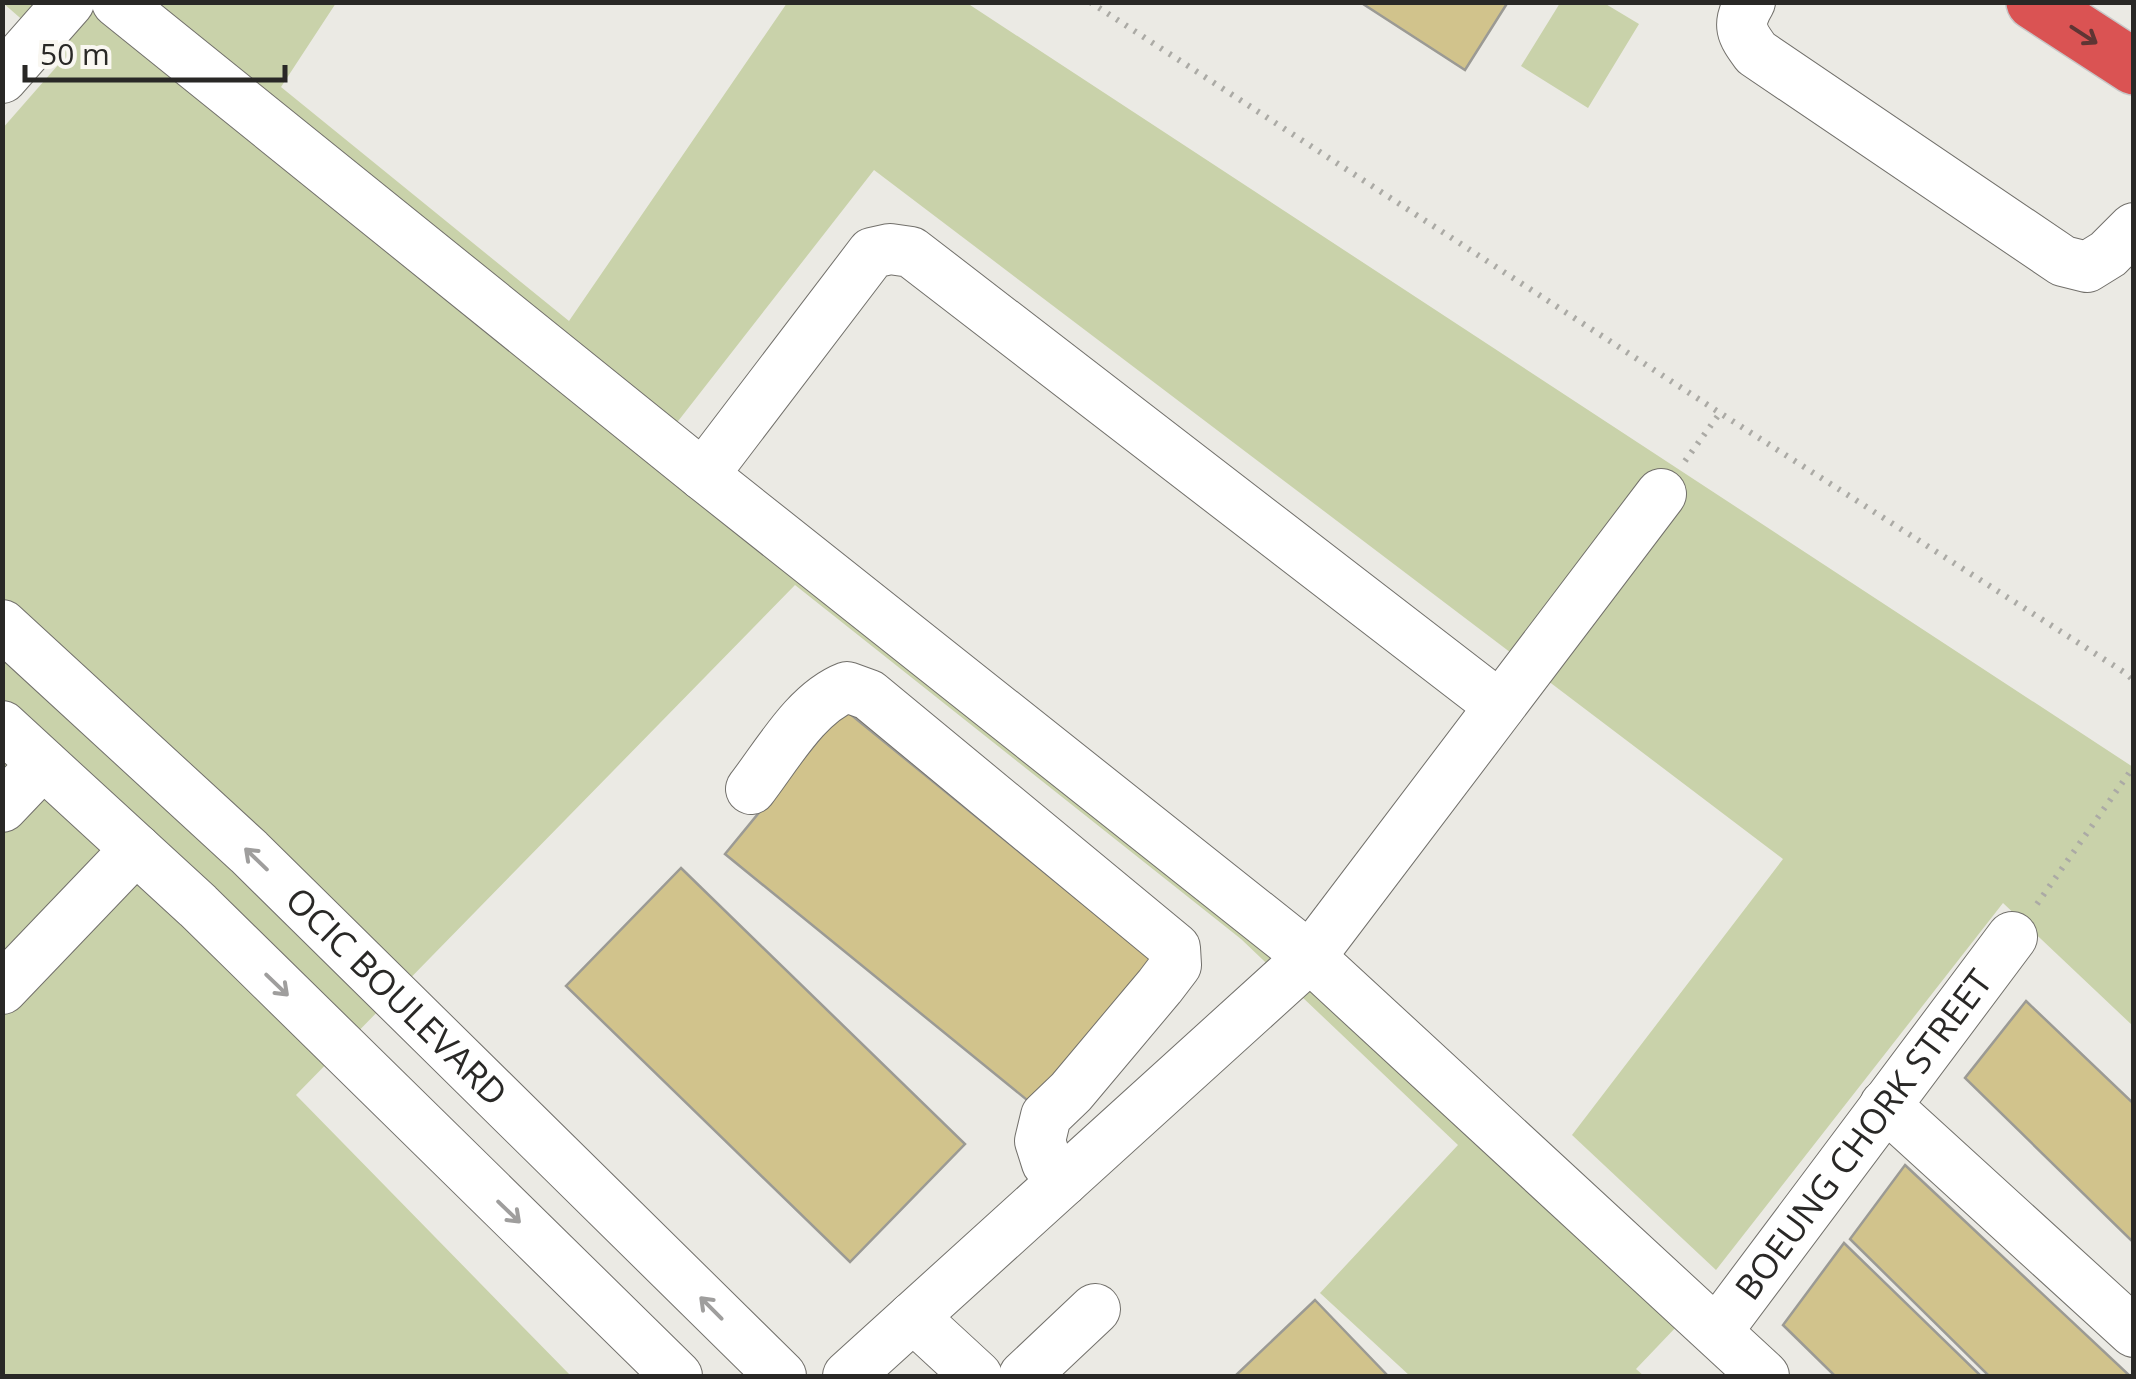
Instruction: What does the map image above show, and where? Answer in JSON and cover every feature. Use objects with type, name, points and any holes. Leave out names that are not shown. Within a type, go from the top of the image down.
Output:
[{"type":"highway","points":[[2034,2],[2134,67]]},
{"type":"street","points":[[2,78],[69,2]]},
{"type":"street","points":[[117,2],[703,475],[1310,957],[1764,1376]]},
{"type":"street","points":[[1750,2],[1742,14],[1742,34],[1756,53],[2062,261],[2088,267],[2108,254],[2134,228]]},
{"type":"street","points":[[703,475],[872,253],[890,249],[911,252],[1500,706]]},
{"type":"street","points":[[848,1376],[1310,957],[1661,494]]},
{"type":"street","name":"OCIC BOULEVARD","points":[[2,625],[250,852],[781,1376]]},
{"type":"street","points":[[751,789],[814,708],[830,694],[848,687],[868,695],[1175,948],[1176,965],[1160,986],[1046,1116],[1040,1142],[1047,1163],[1064,1181]]},
{"type":"street","points":[[2,726],[198,906],[676,1376]]},
{"type":"street","points":[[2,807],[43,764]]},
{"type":"street","points":[[2,989],[136,850]]},
{"type":"street","name":"BOEUNG CHORK STREET","points":[[1717,1331],[2012,937]]},
{"type":"street","points":[[1885,1105],[2134,1332]]},
{"type":"street","points":[[1024,1376],[1096,1309]]},
{"type":"street","points":[[913,1317],[952,1368]]},
{"type":"path","points":[[1090,2],[2134,681]]},
{"type":"path","points":[[1661,494],[1720,414]]},
{"type":"path","points":[[2012,937],[2134,766]]},
{"type":"green space","points":[[3,3],[336,3],[281,87],[569,321],[787,3],[967,3],[2133,767],[2133,1026],[2003,903],[1716,1270],[1572,1135],[1783,859],[874,170],[654,452],[1254,926],[1678,1325],[1636,1369],[1644,1376],[1410,1376],[1320,1293],[1458,1145],[1241,939],[795,585],[296,1095],[571,1376],[3,1376],[2,129],[65,57]]},
{"type":"green space","points":[[1560,3],[1604,3],[1639,24],[1588,108],[1521,66]]},
{"type":"building","points":[[1360,2],[1508,2],[1465,70]]},
{"type":"building","points":[[844,709],[1162,968],[1043,1113],[725,854]]},
{"type":"building","points":[[681,868],[965,1144],[850,1262],[566,986]]},
{"type":"building","points":[[2026,1001],[2134,1104],[2134,1243],[1965,1078]]},
{"type":"building","points":[[1905,1165],[2130,1376],[1989,1376],[1850,1239]]},
{"type":"building","points":[[1844,1243],[1981,1376],[1835,1376],[1783,1325]]},
{"type":"building","points":[[1315,1300],[1388,1376],[1235,1376]]}]
